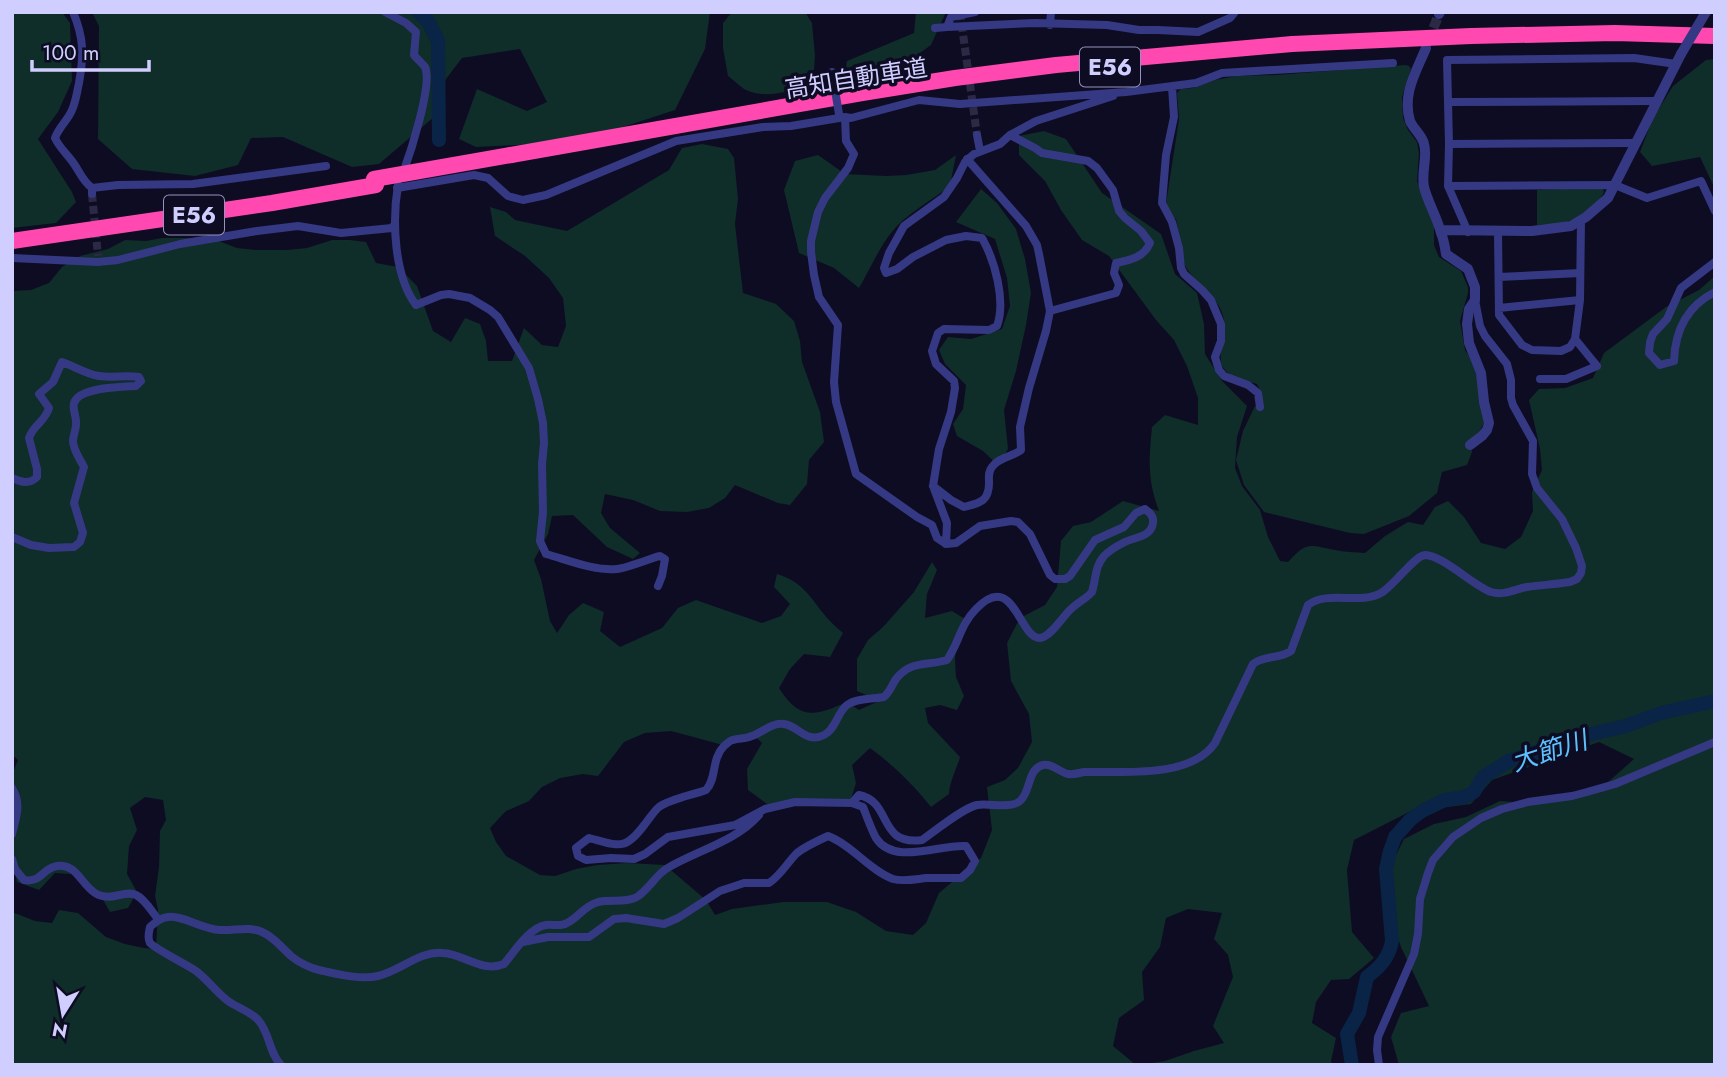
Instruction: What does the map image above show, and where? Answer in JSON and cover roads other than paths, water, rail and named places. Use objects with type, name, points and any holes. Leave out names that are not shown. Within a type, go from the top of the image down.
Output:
[{"type":"highway","name":"高知自動車道","points":[[12,241],[272,203],[375,182],[955,78],[1056,65],[1292,44],[1615,33],[1715,36]]},
{"type":"highway","name":"高知自動車道","points":[[512,158],[950,86],[1144,63],[1245,54],[1453,43],[1620,41],[1715,44]]},
{"type":"highway","name":"高知自動車道","points":[[12,234],[375,182]]},
{"type":"street","points":[[73,12],[83,44],[83,64],[72,110],[55,138],[92,191],[118,185],[193,184],[326,166]]},
{"type":"street","points":[[385,12],[406,23],[416,32],[414,55],[425,68],[428,82],[412,149],[397,188],[397,255],[408,295],[416,305],[441,295],[471,298],[498,317],[529,368],[538,399],[544,443],[540,541],[546,554],[591,566],[615,569],[632,566],[657,556],[663,557],[665,559],[658,586]]},
{"type":"street","points":[[947,27],[951,17],[975,12]]},
{"type":"street","points":[[1050,25],[1051,12]]},
{"type":"street","points":[[935,28],[1035,23],[1198,32],[1230,18],[1235,12]]},
{"type":"street","points":[[1441,230],[1532,231],[1571,226],[1596,209],[1608,198],[1656,101],[1706,12]]},
{"type":"street","points":[[852,803],[859,795],[870,798],[896,835],[901,839],[913,841],[922,839],[973,807],[1017,803],[1024,796],[1032,775],[1041,766],[1051,766],[1066,774],[1075,774],[1162,770],[1195,761],[1209,752],[1215,743],[1253,664],[1261,659],[1291,651],[1308,605],[1322,599],[1379,594],[1399,579],[1419,557],[1425,555],[1499,594],[1577,579],[1582,566],[1576,548],[1562,519],[1537,488],[1532,474],[1533,442],[1513,405],[1507,364],[1480,326],[1471,274],[1447,254],[1441,230],[1424,188],[1422,175],[1425,146],[1414,129],[1406,100],[1426,48]]},
{"type":"street","points":[[1468,232],[1448,186],[1450,144],[1447,60],[1679,59]]},
{"type":"street","points":[[397,188],[474,175],[488,178],[508,196],[523,201],[546,195],[676,141],[763,127],[791,126],[842,115],[851,118],[919,100],[960,104],[1126,92],[1196,83],[1222,74],[1393,64]]},
{"type":"street","points":[[523,942],[548,937],[589,937],[614,919],[626,918],[664,924],[720,891],[744,883],[769,883],[797,854],[828,836],[893,878],[961,878],[971,870],[975,861],[966,846],[953,845],[906,853],[887,849],[877,839],[863,807],[852,803],[795,802],[765,810],[735,825],[668,837],[634,859],[586,860],[578,856],[576,848],[589,838],[615,845],[627,844],[664,804],[706,790],[710,786],[721,749],[732,740],[750,737],[779,724],[791,726],[808,736],[817,737],[827,733],[848,705],[884,697],[895,680],[908,668],[947,660],[964,625],[986,600],[1006,600],[1030,634],[1038,638],[1046,636],[1071,608],[1092,592],[1097,569],[1103,557],[1123,542],[1148,533],[1153,522],[1148,511],[1139,510],[1125,527],[1095,540],[1074,571],[1060,580],[1050,575],[1030,534],[1018,522],[980,526],[956,543],[946,544],[937,538],[932,525],[856,474],[836,402],[834,382],[838,325],[819,297],[811,252],[818,212],[825,198],[848,168],[854,154],[846,141],[832,72]]},
{"type":"street","points":[[1172,87],[1174,117],[1166,155],[1162,203],[1172,222],[1181,268],[1211,300],[1221,324],[1216,365],[1224,376],[1254,388],[1258,393],[1260,407]]},
{"type":"street","points":[[946,544],[947,523],[933,486],[939,449],[951,412],[955,388],[954,381],[936,364],[932,351],[938,333],[944,329],[989,330],[997,326],[1001,315],[999,291],[989,250],[982,238],[966,236],[946,240],[886,273],[884,268],[889,253],[904,226],[944,197],[967,159],[1000,144],[1010,135],[1036,121],[1126,92]]},
{"type":"street","points":[[1449,102],[1656,101]]},
{"type":"street","points":[[977,135],[980,151]]},
{"type":"street","points":[[1010,135],[1042,153],[1088,161],[1097,168],[1113,190],[1119,211],[1150,243],[1147,249],[1132,260],[1116,262],[1114,273],[1119,285],[1116,293],[1049,311]]},
{"type":"street","points":[[1450,144],[1636,143]]},
{"type":"street","points":[[933,486],[964,507],[981,503],[987,496],[991,467],[999,460],[1021,450],[1020,427],[1049,311],[1037,245],[1026,226],[967,159]]},
{"type":"street","points":[[1448,186],[1615,185],[1647,198],[1701,181],[1715,211]]},
{"type":"street","points":[[1498,232],[1499,316],[1522,345],[1532,350],[1561,351],[1576,340],[1580,300],[1581,220]]},
{"type":"street","points":[[12,258],[118,260],[180,244],[257,231],[298,226],[341,233],[392,228],[395,224]]},
{"type":"street","points":[[1715,262],[1681,288],[1667,319],[1653,334],[1649,353],[1660,365],[1674,361],[1677,337],[1682,324],[1696,304],[1715,292]]},
{"type":"street","points":[[1499,277],[1580,273]]},
{"type":"street","points":[[1470,445],[1482,436],[1489,424],[1481,373],[1469,343],[1469,309],[1475,300]]},
{"type":"street","points":[[1499,307],[1580,300]]},
{"type":"street","points":[[1540,379],[1566,379],[1597,366],[1576,340]]},
{"type":"street","points":[[12,478],[27,482],[37,477],[30,433],[47,416],[49,408],[39,394],[53,382],[62,362],[99,376],[139,377],[141,381],[136,386],[88,392],[75,398],[73,406],[76,424],[73,442],[84,467],[74,503],[83,533],[80,542],[74,547],[49,548],[31,545],[12,537]]},
{"type":"street","points":[[1378,1065],[1378,1037],[1414,954],[1420,898],[1428,873],[1433,860],[1453,837],[1502,808],[1572,796],[1605,787],[1715,742]]},
{"type":"street","points":[[12,788],[18,803],[12,834]]},
{"type":"street","points":[[281,1065],[276,1060],[258,1019],[227,1000],[200,974],[150,943],[150,927],[158,919],[170,916],[197,926],[219,930],[247,928],[261,931],[274,938],[291,956],[317,970],[358,977],[376,977],[425,954],[444,953],[481,966],[497,967],[504,964],[536,928],[571,922],[586,907],[599,901],[626,901],[637,897],[665,870],[728,839],[765,810]]},
{"type":"street","points":[[12,859],[15,869],[24,880],[36,880],[48,869],[58,865],[70,867],[95,893],[112,898],[129,893],[138,895],[158,919]]},
{"type":"waterway","points":[[418,12],[428,21],[438,41],[439,140]]},
{"type":"waterway","name":"大節川","points":[[1352,1065],[1347,1034],[1359,1013],[1367,977],[1383,962],[1392,941],[1386,869],[1390,851],[1395,837],[1410,820],[1445,800],[1465,797],[1474,792],[1483,777],[1509,761],[1661,713],[1715,701]]},
{"type":"tunnel","points":[[960,12],[977,135]]},
{"type":"tunnel","points":[[1428,42],[1439,14]]},
{"type":"tunnel","points":[[92,194],[98,256]]}]
